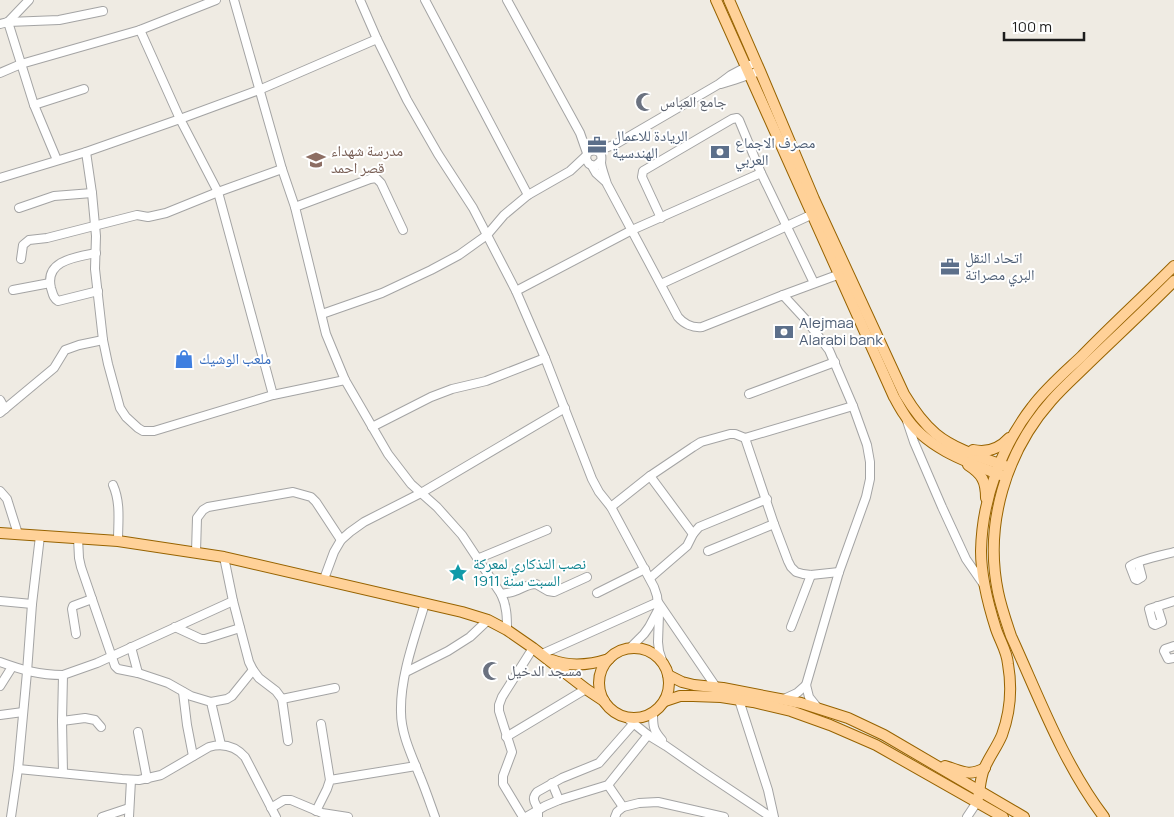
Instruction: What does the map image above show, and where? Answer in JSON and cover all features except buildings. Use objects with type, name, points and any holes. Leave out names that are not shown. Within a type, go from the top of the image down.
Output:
[{"type":"main road","points":[[716,0],[904,415],[930,442],[970,466],[983,478],[986,489],[986,508],[981,550],[982,570],[996,631],[1006,651],[1010,692],[1001,736],[985,768],[977,802]]},
{"type":"main road","points":[[729,0],[814,199],[904,394],[914,410],[938,435],[953,445],[998,468]]},
{"type":"main road","points":[[953,445],[981,452],[999,447],[1056,380],[1174,266]]},
{"type":"main road","points":[[1104,817],[1090,799],[1069,763],[1003,614],[998,592],[993,550],[994,531],[997,511],[1008,472],[1030,428],[1052,400],[1174,281]]},
{"type":"main road","points":[[986,508],[998,468],[1020,423]]},
{"type":"main road","points":[[943,450],[1008,472]]},
{"type":"main road","points":[[0,533],[118,541],[196,552],[324,579],[462,612],[488,620],[507,630],[604,701]]},
{"type":"main road","points":[[630,648],[649,651],[657,656],[668,675],[669,684],[665,701],[660,708],[653,713],[631,720],[608,707],[600,692],[599,683],[603,666],[609,659],[622,650],[630,648]]},
{"type":"main road","points":[[540,653],[557,662],[573,664],[609,659]]},
{"type":"main road","points":[[668,675],[682,682],[784,699],[848,718],[884,735],[1024,817]]},
{"type":"main road","points":[[665,701],[680,696],[721,697],[754,702],[791,711],[838,728],[876,745],[1003,817]]},
{"type":"main road","points":[[930,762],[971,773],[985,768]]},
{"type":"main road","points":[[1090,799],[1097,817]]},
{"type":"street","points":[[4,23],[29,0]]},
{"type":"street","points":[[0,73],[21,64],[140,30],[216,0]]},
{"type":"street","points":[[234,0],[282,169],[295,207],[326,334],[345,380],[388,454],[411,484],[448,518],[462,535],[502,594],[507,614],[507,630]]},
{"type":"street","points":[[360,0],[407,100],[438,154],[473,208],[516,291],[545,358],[592,479],[599,492],[611,507],[650,578],[658,605],[658,642],[663,664]]},
{"type":"street","points":[[425,0],[528,195]]},
{"type":"street","points":[[507,0],[594,155],[607,184],[681,321],[702,327],[840,274]]},
{"type":"street","points":[[4,23],[59,20],[103,11]]},
{"type":"street","points":[[4,23],[57,160]]},
{"type":"street","points":[[140,30],[180,119],[218,192],[273,396]]},
{"type":"street","points":[[0,178],[86,152],[259,90],[377,39]]},
{"type":"street","points":[[322,314],[390,290],[459,255],[487,235],[504,215],[528,195],[719,84],[727,77],[758,66]]},
{"type":"street","points":[[34,104],[84,89]]},
{"type":"street","points":[[660,218],[642,177],[643,171],[732,118],[737,118],[786,227],[814,283]]},
{"type":"street","points":[[86,152],[95,225],[95,270],[103,340],[120,408],[130,422],[143,431],[154,431],[273,396],[345,380]]},
{"type":"street","points":[[570,171],[597,165],[594,155]]},
{"type":"street","points":[[592,165],[596,173],[607,184]]},
{"type":"street","points":[[20,259],[23,246],[29,240],[47,238],[137,215],[148,217],[166,213],[282,169]]},
{"type":"street","points":[[516,291],[632,230],[761,173]]},
{"type":"street","points":[[295,207],[376,178],[382,183],[403,230]]},
{"type":"street","points":[[19,208],[54,196],[92,193]]},
{"type":"street","points":[[661,284],[813,214]]},
{"type":"street","points":[[96,253],[70,259],[57,265],[53,269],[50,283],[54,298],[58,301],[98,291]]},
{"type":"street","points":[[12,290],[50,283]]},
{"type":"street","points":[[783,296],[830,350],[867,445],[870,462],[870,479],[866,497],[839,572],[806,685],[809,697],[817,708]]},
{"type":"street","points":[[0,400],[3,411],[54,368],[66,350],[103,340]]},
{"type":"street","points":[[372,427],[431,397],[452,389],[486,381],[545,358]]},
{"type":"street","points":[[749,394],[835,362]]},
{"type":"street","points":[[611,507],[686,450],[701,442],[730,434],[745,438],[853,406]]},
{"type":"street","points":[[324,579],[332,556],[341,540],[350,532],[421,493],[565,408]]},
{"type":"street","points":[[904,415],[966,559],[985,586]]},
{"type":"street","points":[[745,438],[774,524],[791,567],[796,572],[811,575],[839,572]]},
{"type":"street","points":[[650,476],[693,534]]},
{"type":"street","points":[[113,486],[119,508],[118,541]]},
{"type":"street","points":[[0,491],[7,499],[18,534]]},
{"type":"street","points":[[196,552],[197,518],[203,510],[208,507],[293,492],[311,497],[316,502],[341,540]]},
{"type":"street","points":[[650,578],[687,546],[699,527],[767,499]]},
{"type":"street","points":[[708,550],[774,524]]},
{"type":"street","points":[[477,559],[547,530]]},
{"type":"street","points":[[10,817],[18,769],[32,604],[40,536]]},
{"type":"street","points":[[78,538],[79,558],[111,656],[117,668],[168,683],[191,696],[211,702],[227,699],[232,696],[253,670]]},
{"type":"street","points":[[1138,562],[1174,552]]},
{"type":"street","points":[[224,557],[232,601],[249,662],[259,678],[276,691],[282,699],[288,741]]},
{"type":"street","points":[[597,593],[645,569]]},
{"type":"street","points":[[791,627],[811,575]]},
{"type":"street","points":[[502,594],[515,591],[529,584],[533,584],[551,593],[587,577]]},
{"type":"street","points":[[76,634],[73,606],[92,598]]},
{"type":"street","points":[[0,601],[32,604]]},
{"type":"street","points":[[0,662],[27,672],[63,675],[97,663],[232,601]]},
{"type":"street","points":[[1157,606],[1174,601]]},
{"type":"street","points":[[425,603],[406,672],[401,712],[405,738],[435,817]]},
{"type":"street","points":[[630,648],[649,627],[658,605]]},
{"type":"street","points":[[648,735],[608,785],[559,800],[538,814],[524,817],[504,784],[503,776],[512,752],[499,711],[502,697],[540,653],[658,605]]},
{"type":"street","points":[[658,605],[716,688]]},
{"type":"street","points":[[406,672],[448,651],[470,637],[488,620]]},
{"type":"street","points":[[175,627],[205,640],[240,628]]},
{"type":"street","points":[[1174,646],[1164,651],[1168,659],[1174,658]]},
{"type":"street","points":[[131,647],[138,673]]},
{"type":"street","points":[[0,686],[12,667]]},
{"type":"street","points":[[63,675],[63,773]]},
{"type":"street","points":[[784,699],[797,693],[806,685]]},
{"type":"street","points":[[282,699],[335,688]]},
{"type":"street","points":[[506,737],[586,689]]},
{"type":"street","points":[[183,692],[186,725],[193,756]]},
{"type":"street","points":[[739,700],[768,790],[773,817]]},
{"type":"street","points":[[211,702],[221,745]]},
{"type":"street","points":[[0,715],[23,712]]},
{"type":"street","points":[[653,713],[655,732],[666,746]]},
{"type":"street","points":[[62,721],[85,718],[95,720],[101,727]]},
{"type":"street","points":[[538,814],[533,801],[534,795],[562,778],[599,763],[631,720],[648,735],[773,817]]},
{"type":"street","points":[[316,811],[330,780],[322,724]]},
{"type":"street","points":[[138,732],[147,779]]},
{"type":"street","points":[[18,769],[131,780],[147,779],[161,775],[209,747],[221,745],[233,748],[245,757],[276,817]]},
{"type":"street","points":[[330,780],[416,766]]},
{"type":"street","points":[[129,817],[131,780]]},
{"type":"street","points":[[552,783],[559,800]]},
{"type":"street","points":[[608,785],[623,807]]},
{"type":"street","points":[[271,808],[284,800],[290,800],[316,811],[348,817]]},
{"type":"street","points":[[615,817],[617,812],[623,807],[645,802],[658,802],[724,817]]},
{"type":"street","points":[[966,817],[977,802]]},
{"type":"street","points":[[102,817],[130,808]]},
{"type":"place","name":"جامع العباس","points":[[645,102]]},
{"type":"place","name":"الريادة للاعمال الهندسية","points":[[597,145]]},
{"type":"place","name":"مصرف الاجماع العربي","points":[[720,152]]},
{"type":"place","name":"مدرسة شهداء قصر احمد","points":[[316,160]]},
{"type":"place","name":"اتحاد النقل البري مصراتة","points":[[950,267]]},
{"type":"place","name":"Alejmaa Alarabi bank","points":[[784,332]]},
{"type":"place","name":"ملعب الوشيك","points":[[184,359]]},
{"type":"place","name":"نصب التذكاري لمعركة السبت سنة 1911","points":[[458,573]]},
{"type":"place","name":"مسجد الدخيل","points":[[492,671]]}]
